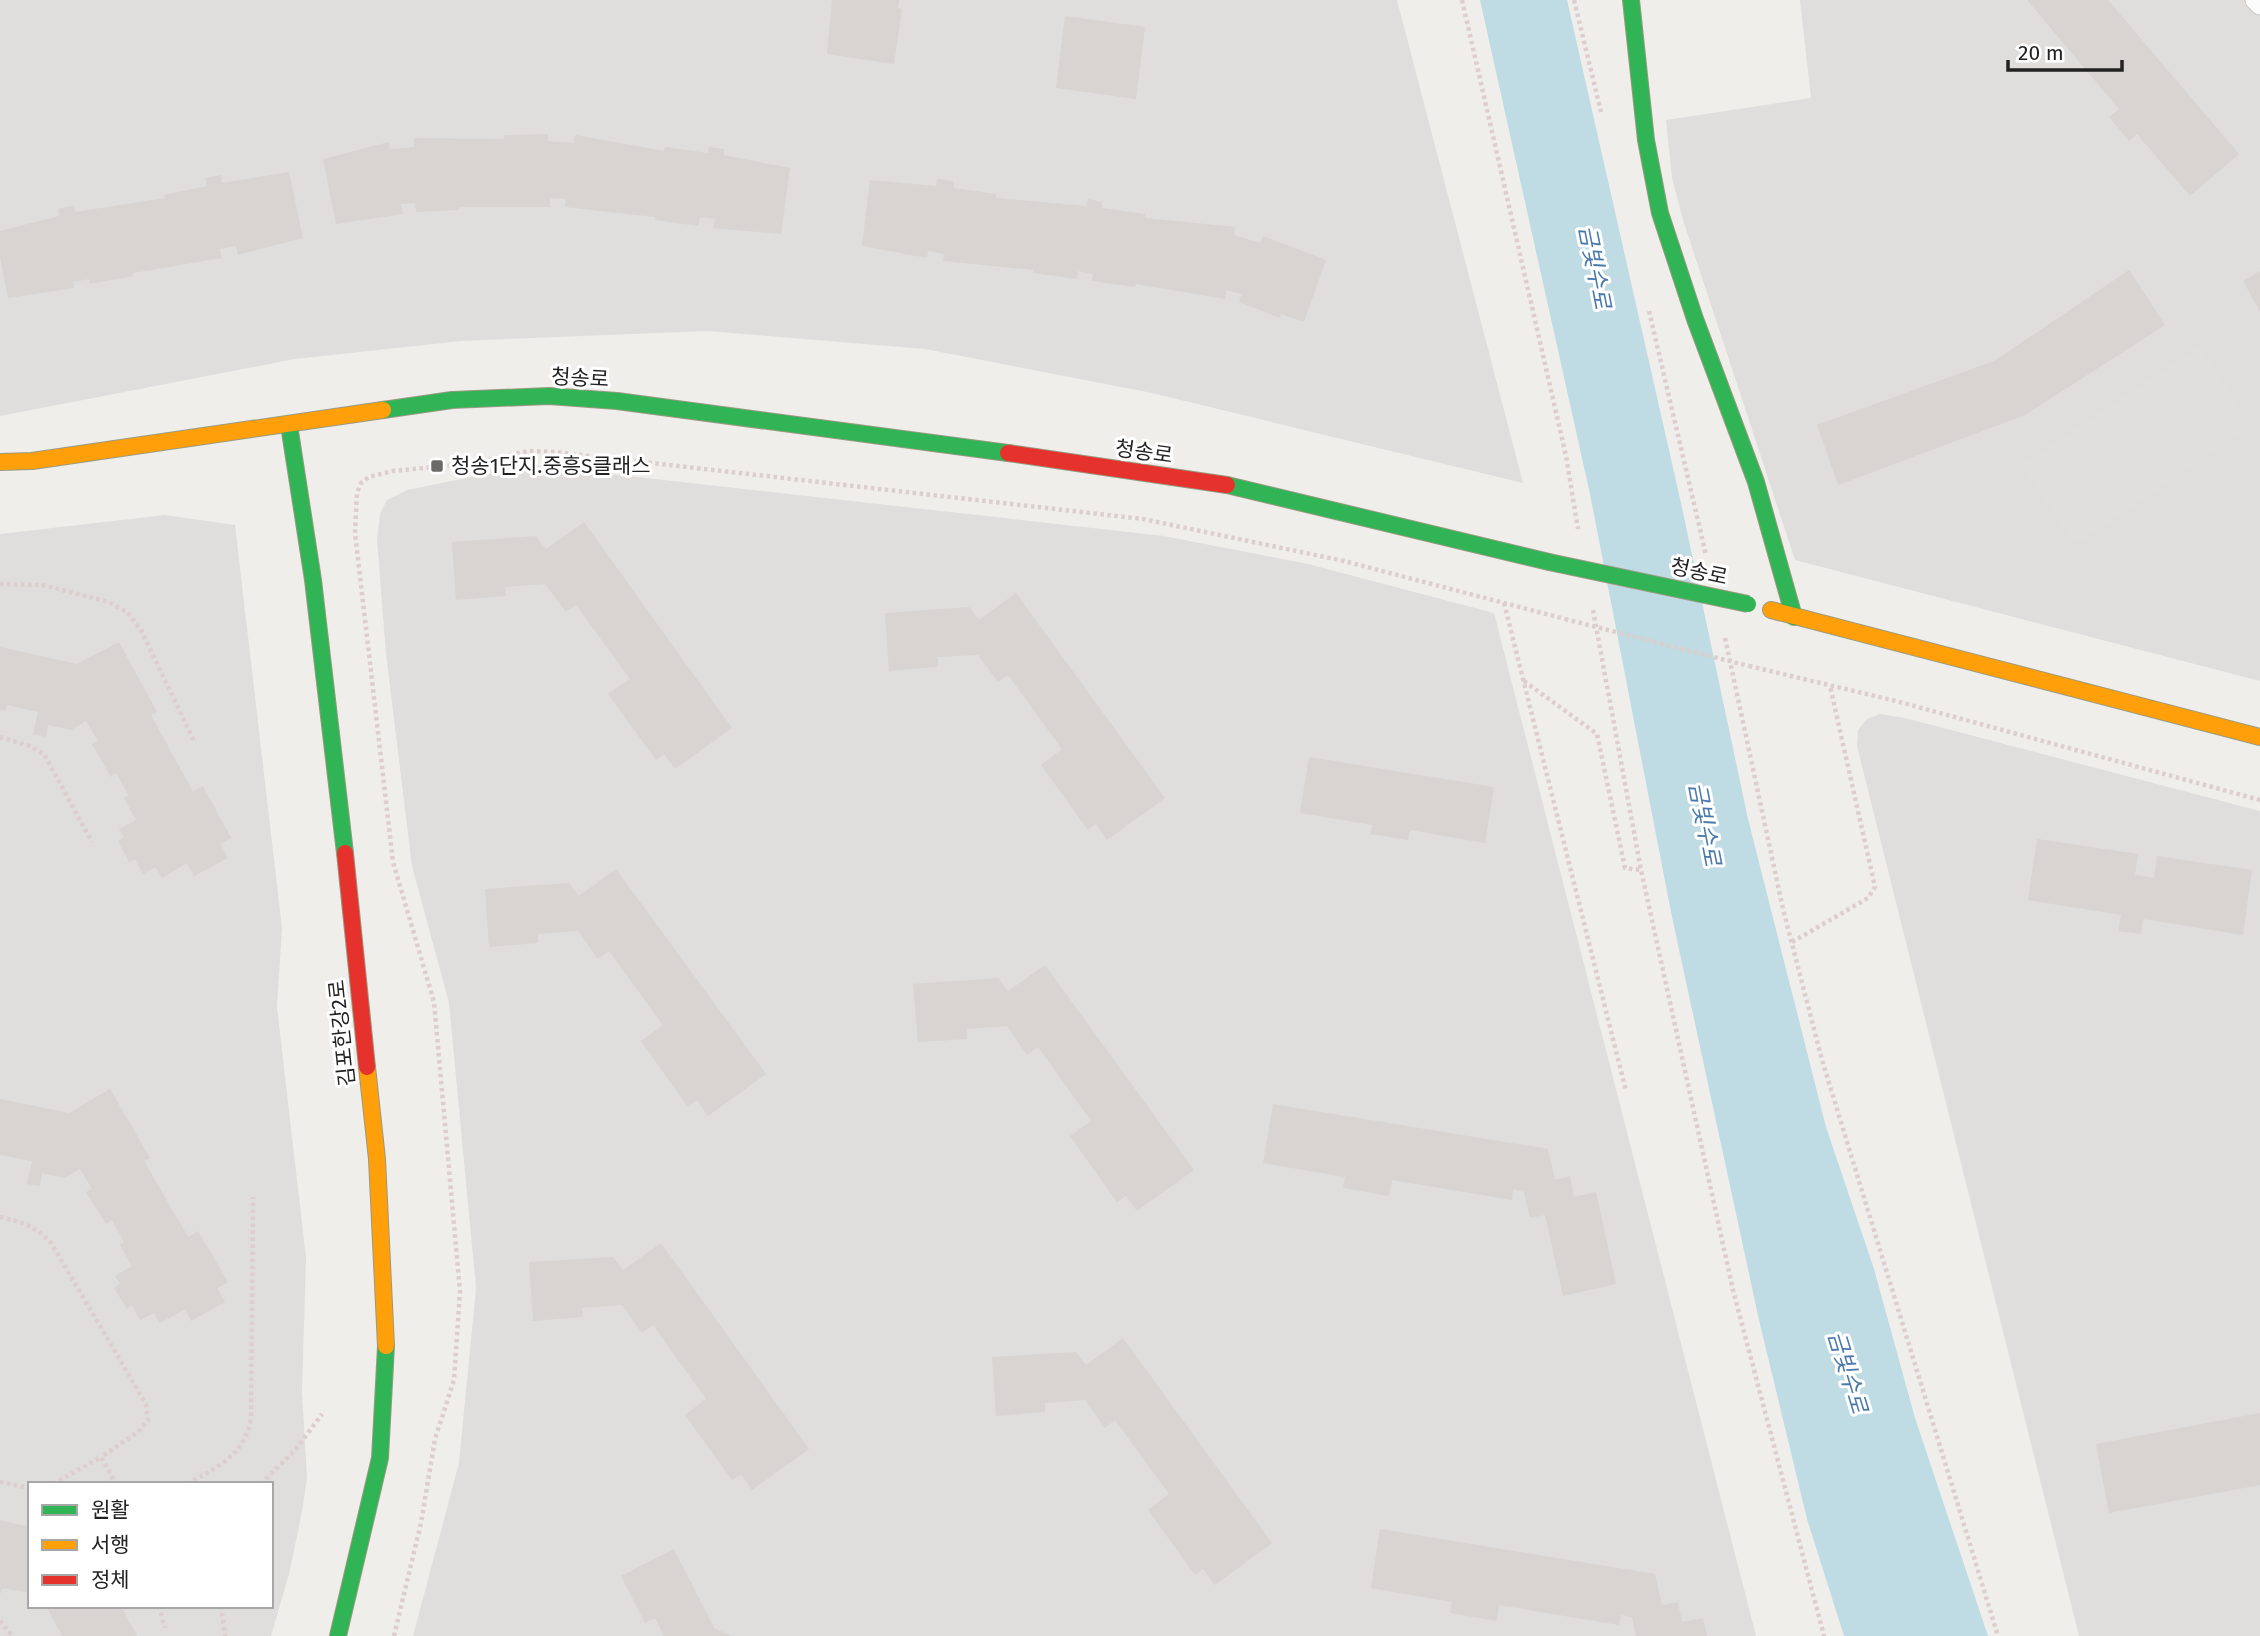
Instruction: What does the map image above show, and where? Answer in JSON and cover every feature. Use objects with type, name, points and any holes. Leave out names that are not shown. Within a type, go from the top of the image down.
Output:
[{"type":"street","points":[[1631,0],[1646,140],[1660,213],[1695,319],[1756,482],[1794,617]]},
{"type":"street","name":"청송로","points":[[0,462],[32,461],[452,400],[548,396],[617,401],[901,437],[1241,487],[1549,562],[1748,604],[2260,737]]},
{"type":"street","name":"김포한강2로","points":[[289,425],[313,580],[377,1159],[386,1356],[380,1458],[338,1636]]},
{"type":"lane","points":[[2255,0],[2260,5]]},
{"type":"path","points":[[1462,0],[1566,456],[1580,539]]},
{"type":"path","points":[[1574,0],[1603,120]]},
{"type":"path","points":[[1647,303],[1709,567]]},
{"type":"path","points":[[394,1636],[421,1523],[435,1439],[454,1380],[460,1290],[434,1002],[393,862],[355,533],[357,493],[361,483],[369,477],[393,471],[474,463],[528,451],[555,452],[1143,519],[1344,561],[2260,800]]},
{"type":"path","points":[[0,584],[42,585],[109,602],[127,612],[141,630],[195,743]]},
{"type":"path","points":[[1504,602],[1626,1091]]},
{"type":"path","points":[[1592,607],[1641,870],[1732,1290],[1824,1636]]},
{"type":"path","points":[[1724,634],[1792,942],[1822,1060],[1998,1636]]},
{"type":"path","points":[[1524,680],[1597,734],[1625,867],[1641,870]]},
{"type":"path","points":[[1792,942],[1868,898],[1875,887],[1830,686]]},
{"type":"path","points":[[0,737],[30,746],[44,754],[92,842]]},
{"type":"path","points":[[190,1482],[233,1455],[248,1435],[251,1418],[253,1197]]},
{"type":"path","points":[[0,1217],[28,1224],[41,1231],[51,1243],[146,1404],[148,1420],[138,1432],[57,1482]]},
{"type":"path","points":[[263,1482],[296,1449],[322,1414]]},
{"type":"path","points":[[101,1457],[115,1482]]},
{"type":"path","points":[[0,1482],[28,1488]]},
{"type":"path","points":[[160,1608],[165,1628]]},
{"type":"path","points":[[221,1608],[225,1636]]},
{"type":"path","points":[[0,1621],[12,1636]]},
{"type":"shaded area","points":[[0,0],[1397,0],[1523,483],[1152,393],[925,349],[707,331],[461,341],[295,359],[0,416]]},
{"type":"shaded area","points":[[1800,0],[2260,0],[2260,681],[1795,560],[1683,220],[1672,178],[1666,120],[1811,98]]},
{"type":"shaded area","points":[[2199,347],[2251,426],[2075,544],[2022,466]]},
{"type":"shaded area","points":[[531,465],[1164,536],[1308,564],[1494,613],[1756,1636],[413,1636],[459,1463],[476,1288],[449,1003],[412,866],[386,654],[377,539],[380,514],[387,500],[407,490]]},
{"type":"shaded area","points":[[165,515],[235,525],[282,928],[277,1007],[306,1258],[302,1393],[307,1478],[289,1574],[271,1636],[0,1636],[0,534]]},
{"type":"shaded area","points":[[1880,714],[1905,718],[2260,811],[2260,1636],[2079,1636],[1857,746],[1858,730],[1867,719]]},
{"type":"water","name":"금빛수로","points":[[1480,0],[1567,0],[1681,503],[1748,819],[1826,1127],[1874,1269],[1915,1418],[1988,1636],[1844,1636],[1807,1519],[1759,1320],[1672,917],[1590,494]]},
{"type":"building","points":[[832,0],[899,0],[898,8],[902,9],[894,64],[827,54]]},
{"type":"building","points":[[2027,0],[2108,0],[2239,154],[2190,196],[2137,134],[2129,141],[2109,117],[2119,109]]},
{"type":"building","points":[[1065,16],[1145,27],[1136,99],[1056,88]]},
{"type":"building","points":[[548,134],[548,141],[574,143],[575,135],[664,151],[665,147],[708,153],[709,147],[724,149],[724,155],[790,168],[781,234],[713,228],[715,219],[700,217],[698,226],[655,220],[655,217],[565,207],[566,199],[550,198],[550,207],[459,207],[459,210],[416,212],[415,203],[401,204],[403,214],[336,224],[323,159],[389,142],[390,149],[414,147],[414,138],[504,139],[504,135]]},
{"type":"building","points":[[289,172],[303,238],[238,255],[236,246],[220,249],[222,258],[133,273],[133,276],[90,284],[89,279],[73,282],[74,288],[8,298],[0,256],[0,231],[59,216],[58,209],[74,205],[75,212],[165,198],[164,195],[207,186],[205,178],[221,175],[222,183]]},
{"type":"building","points":[[937,179],[954,181],[954,188],[996,194],[996,198],[1086,206],[1088,199],[1102,202],[1102,208],[1145,214],[1145,218],[1235,227],[1234,235],[1260,243],[1263,236],[1326,260],[1304,322],[1281,314],[1280,318],[1239,302],[1242,294],[1226,290],[1225,299],[1136,284],[1135,287],[1092,281],[1093,274],[1078,271],[1077,279],[1033,273],[1033,270],[943,261],[944,254],[928,251],[927,258],[862,246],[870,180],[936,186]]},
{"type":"building","points":[[2129,270],[2165,325],[2025,415],[1838,485],[1817,425],[1994,361]]},
{"type":"building","points":[[2260,271],[2260,311],[2243,281]]},
{"type":"building","points":[[584,522],[732,728],[675,769],[664,754],[656,760],[608,694],[630,679],[576,605],[566,612],[545,584],[505,587],[506,596],[456,600],[452,542],[536,536],[546,549]]},
{"type":"building","points":[[1016,593],[1165,798],[1107,840],[1096,824],[1088,830],[1041,765],[1062,749],[1008,675],[998,682],[978,655],[938,657],[938,667],[889,671],[885,613],[969,607],[979,620]]},
{"type":"building","points":[[119,642],[157,712],[151,715],[193,792],[203,786],[231,838],[220,844],[228,858],[194,876],[187,863],[162,878],[156,867],[143,874],[135,859],[129,862],[118,841],[124,837],[119,829],[136,820],[124,798],[129,796],[116,773],[111,777],[92,744],[98,741],[86,721],[71,730],[48,725],[46,737],[33,734],[38,712],[7,705],[6,711],[0,710],[0,647],[77,664]]},
{"type":"building","points":[[1309,757],[1494,787],[1485,843],[1410,830],[1408,840],[1370,834],[1372,825],[1300,813]]},
{"type":"building","points":[[2037,839],[2138,854],[2135,875],[2154,878],[2157,856],[2252,870],[2243,935],[2143,919],[2141,934],[2118,931],[2121,915],[2028,900]]},
{"type":"building","points":[[616,869],[766,1074],[708,1116],[697,1100],[688,1107],[641,1041],[663,1025],[609,951],[598,959],[578,931],[538,934],[538,943],[489,947],[485,889],[569,883],[579,896]]},
{"type":"building","points":[[1045,965],[1194,1170],[1137,1211],[1126,1196],[1117,1202],[1070,1136],[1091,1121],[1038,1047],[1027,1055],[1007,1026],[967,1029],[967,1039],[918,1042],[913,984],[998,978],[1008,991]]},
{"type":"building","points":[[110,1089],[150,1158],[144,1161],[188,1237],[198,1231],[228,1282],[217,1288],[225,1302],[191,1321],[185,1309],[160,1323],[154,1313],[140,1320],[132,1305],[127,1309],[114,1288],[120,1284],[115,1276],[132,1266],[120,1245],[124,1242],[112,1220],[106,1224],[86,1192],[92,1189],[80,1169],[64,1178],[42,1173],[40,1186],[27,1184],[32,1161],[0,1155],[0,1099],[69,1113]]},
{"type":"building","points":[[1273,1104],[1548,1149],[1555,1180],[1570,1176],[1574,1197],[1596,1192],[1616,1284],[1563,1296],[1545,1215],[1530,1218],[1524,1192],[1513,1189],[1512,1200],[1392,1180],[1389,1196],[1343,1188],[1345,1177],[1263,1163]]},
{"type":"building","points":[[661,1243],[809,1449],[752,1490],[741,1474],[732,1480],[685,1415],[706,1399],[653,1325],[642,1333],[622,1305],[582,1308],[583,1317],[533,1321],[529,1262],[613,1257],[623,1270]]},
{"type":"building","points":[[1123,1338],[1272,1543],[1215,1585],[1203,1569],[1195,1575],[1148,1510],[1169,1494],[1115,1420],[1105,1428],[1085,1400],[1045,1403],[1045,1412],[996,1416],[992,1357],[1076,1352],[1086,1365]]},
{"type":"building","points":[[2260,1413],[2260,1485],[2109,1513],[2096,1444]]},
{"type":"building","points":[[0,1520],[28,1527],[28,1591],[3,1588],[0,1594]]},
{"type":"building","points":[[1380,1529],[1655,1574],[1662,1605],[1678,1602],[1682,1622],[1703,1618],[1707,1636],[1636,1636],[1632,1617],[1621,1615],[1619,1625],[1499,1605],[1497,1621],[1450,1613],[1452,1602],[1371,1588]]},
{"type":"building","points":[[674,1549],[714,1628],[731,1636],[664,1636],[655,1618],[645,1623],[621,1576]]},
{"type":"building","points":[[48,1608],[122,1608],[137,1636],[62,1636]]},
{"type":"traffic: fast","points":[[1631,0],[1646,140],[1660,213],[1695,319],[1756,482],[1794,617]]},
{"type":"traffic: fast","points":[[383,410],[452,400],[549,396],[617,401],[1008,453]]},
{"type":"traffic: fast","points":[[289,425],[313,580],[345,853]]},
{"type":"traffic: fast","points":[[1227,485],[1549,562]]},
{"type":"traffic: fast","points":[[1549,562],[1748,604]]},
{"type":"traffic: fast","points":[[338,1636],[380,1458],[386,1346]]},
{"type":"traffic: slow","points":[[0,462],[32,461],[383,410]]},
{"type":"traffic: slow","points":[[1771,610],[2260,737]]},
{"type":"traffic: slow","points":[[367,1067],[377,1159],[386,1346]]},
{"type":"traffic: jam","points":[[1008,453],[1227,485]]},
{"type":"traffic: jam","points":[[345,853],[367,1067]]},
{"type":"place","name":"청송1단지.중흥S클래스","points":[[437,466]]}]
